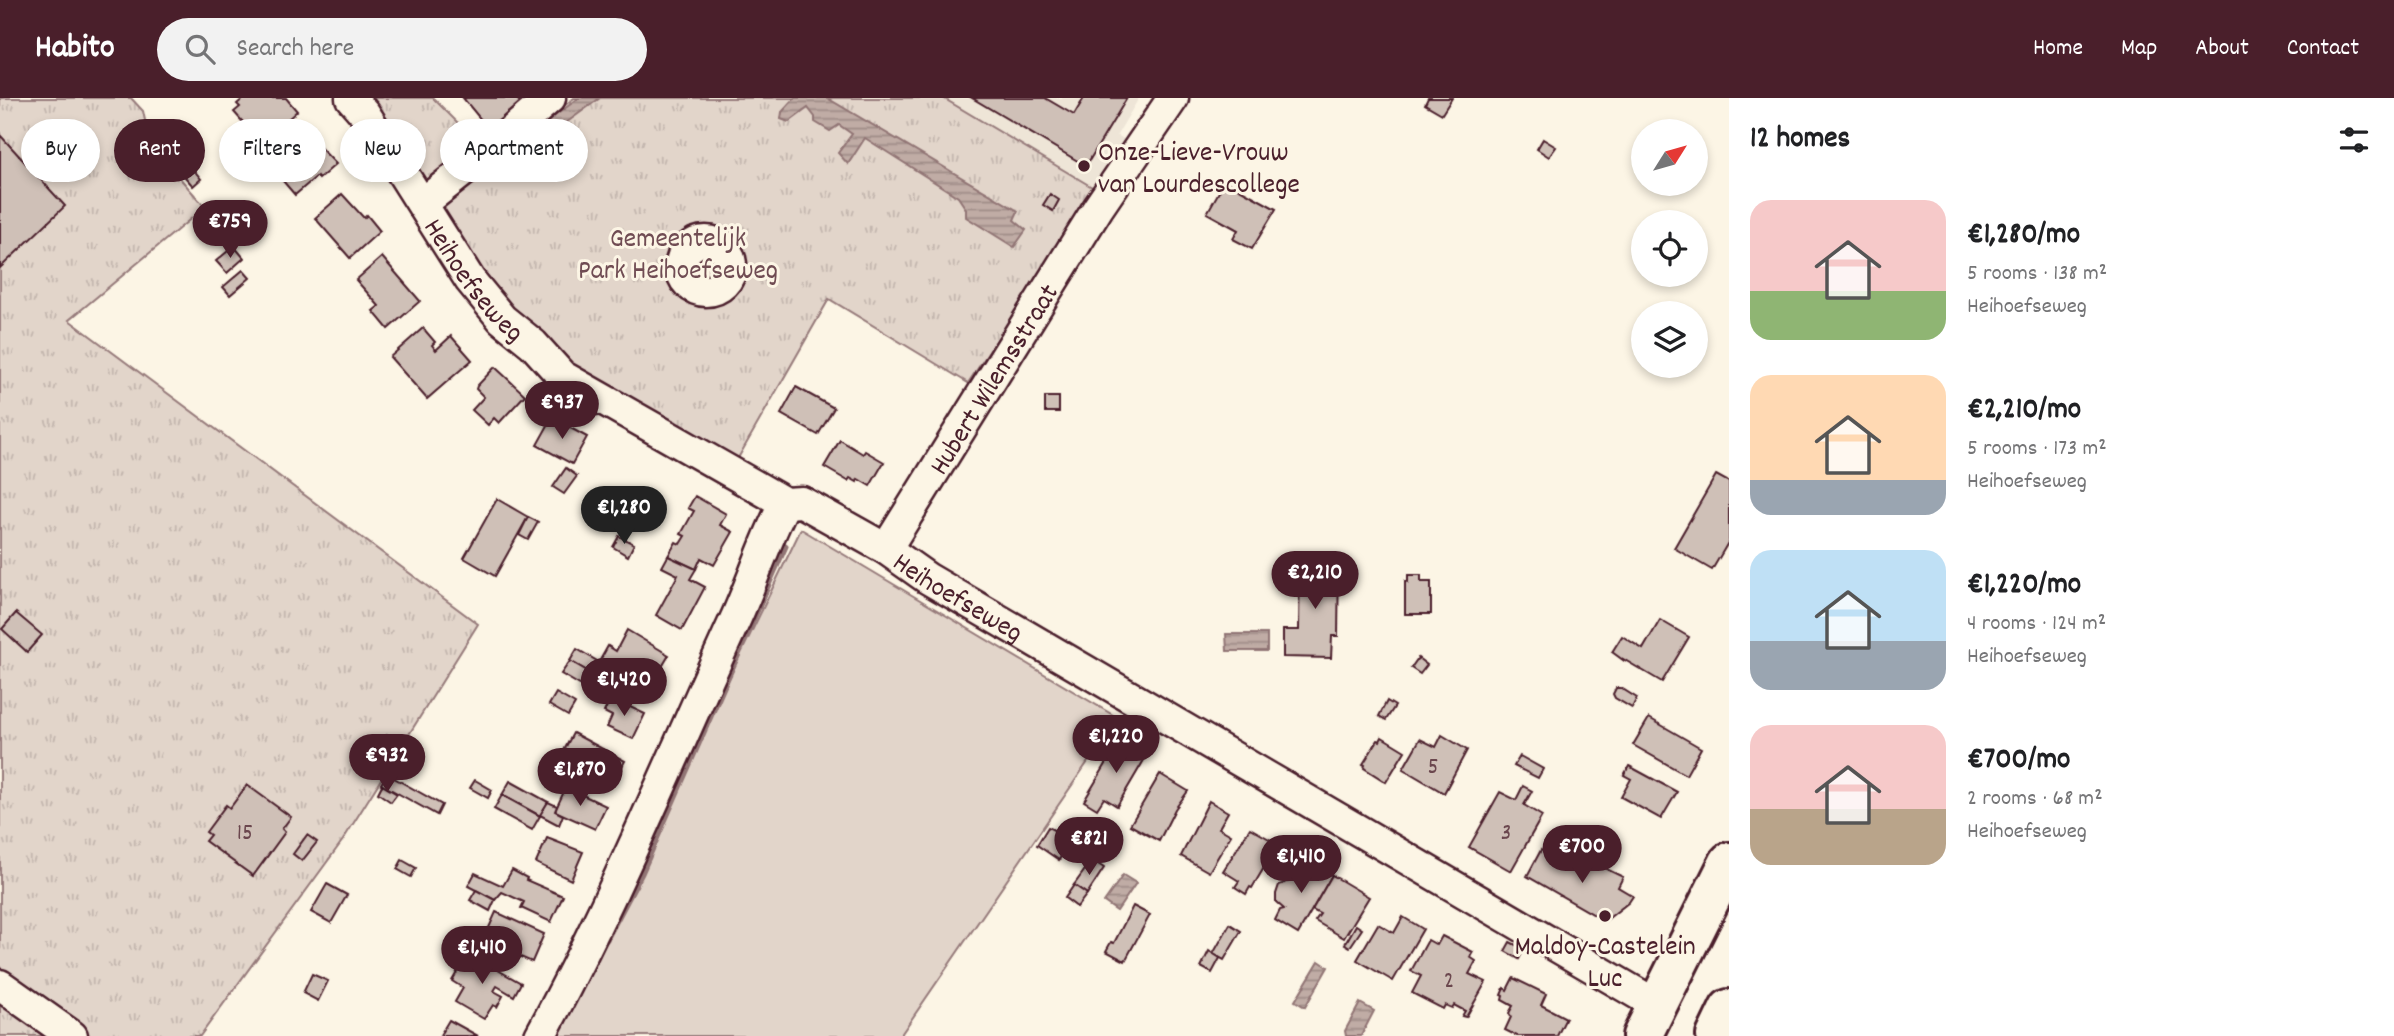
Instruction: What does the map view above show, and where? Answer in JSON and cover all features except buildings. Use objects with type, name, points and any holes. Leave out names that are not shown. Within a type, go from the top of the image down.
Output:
[{"type":"main road","points":[[1650,1020],[1729,862]]},
{"type":"main road","points":[[1716,1036],[1729,1009]]},
{"type":"street","name":"Heihoefseweg","points":[[352,98],[433,195],[470,280],[502,319],[533,344],[562,376],[785,503],[802,502],[886,550],[927,578],[1650,1020]]},
{"type":"street","points":[[433,195],[550,98]]},
{"type":"street","name":"Hubert Wilemsstraat","points":[[886,550],[1098,208],[1173,98]]},
{"type":"street","points":[[540,1036],[600,916],[785,503]]},
{"type":"street","points":[[0,985],[72,1036]]},
{"type":"shaded area","points":[[579,98],[600,98],[571,119],[551,119]]},
{"type":"shaded area","points":[[795,98],[827,98],[1018,211],[1014,220],[1026,230],[1014,247],[966,217],[966,209],[958,197],[865,138],[848,164],[838,153],[852,134],[839,125],[830,131],[815,122],[815,117],[808,108],[789,122],[781,119],[782,112]]},
{"type":"shaded area","name":"Onze-Lieve-Vrouw van Lourdescollege","points":[[943,98],[1139,98],[1117,135],[1127,141],[1097,190]]},
{"type":"shaded area","points":[[1226,634],[1267,634],[1267,651],[1227,651]]},
{"type":"shaded area","points":[[1123,875],[1136,883],[1117,911],[1104,902]]},
{"type":"shaded area","points":[[1319,961],[1328,967],[1305,1007],[1295,1001]]},
{"type":"shaded area","points":[[1360,1003],[1374,1011],[1361,1036],[1346,1036],[1345,1031]]},
{"type":"green space","points":[[0,98],[131,98],[143,111],[145,119],[114,119],[114,182],[183,182],[205,207],[69,320],[478,624],[343,840],[200,1036],[0,1036]]},
{"type":"green space","name":"Gemeentelijk Park Heihoefseweg","points":[[360,98],[433,98],[454,119],[440,119],[440,182],[588,182],[588,119],[547,119],[574,98],[943,98],[1097,190],[968,383],[829,299],[737,460],[565,369],[508,318],[417,182],[426,182],[426,119],[374,119]]},
{"type":"green space","points":[[801,529],[1118,718],[900,1036],[557,1036]]},
{"type":"waterway","points":[[606,939],[641,873],[785,546]]},
{"type":"place","name":"Onze-Lieve-Vrouw van Lourdescollege","points":[[1084,166]]},
{"type":"place","name":"Maldoy-Castelein Luc","points":[[1605,916]]}]
